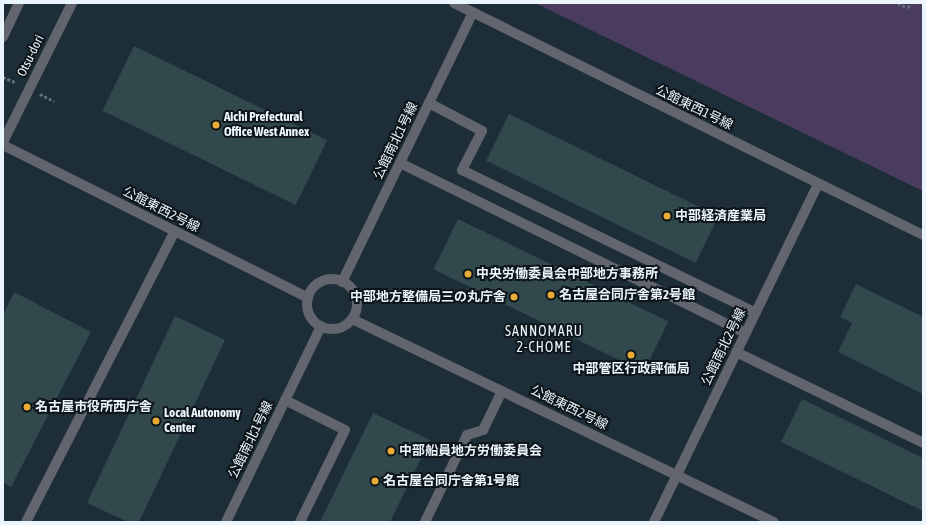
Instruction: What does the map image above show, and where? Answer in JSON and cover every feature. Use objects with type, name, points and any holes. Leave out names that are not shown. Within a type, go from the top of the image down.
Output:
[{"type":"street","points":[[3,37],[19,3]]},
{"type":"street","name":"Otsu-dori","points":[[3,144],[72,3]]},
{"type":"street","name":"公館東西1号線","points":[[454,3],[818,184],[923,234]]},
{"type":"street","name":"公館南北1号線","points":[[342,282],[473,12]]},
{"type":"street","points":[[429,103],[482,130],[462,170],[755,312]]},
{"type":"street","name":"公館東西2号線","points":[[3,144],[308,298]]},
{"type":"street","points":[[400,163],[745,333]]},
{"type":"street","name":"公館南北2号線","points":[[654,522],[818,184]]},
{"type":"street","points":[[26,522],[175,231]]},
{"type":"street","points":[[326,280],[342,282],[349,286],[356,298],[357,305],[352,319],[335,329],[321,326],[310,314],[308,298],[318,284],[326,280]]},
{"type":"street","name":"公館東西2号線","points":[[352,319],[676,474],[763,520],[774,522]]},
{"type":"street","name":"公館南北1号線","points":[[226,522],[321,326]]},
{"type":"street","points":[[736,352],[923,443]]},
{"type":"street","points":[[425,522],[468,435],[483,430],[502,391]]},
{"type":"street","points":[[285,400],[345,430],[300,522]]},
{"type":"path","points":[[898,3],[908,8],[910,3]]},
{"type":"shaded area","points":[[535,3],[923,3],[923,191]]},
{"type":"building","name":"Aichi Prefectural Office West Annex","points":[[134,46],[327,140],[296,205],[102,111]]},
{"type":"building","points":[[509,114],[718,216],[696,263],[486,161]]},
{"type":"building","name":"名古屋合同庁舎第2号館","points":[[458,219],[668,322],[644,372],[433,269]]},
{"type":"building","points":[[856,284],[923,317],[923,394],[838,352],[852,323],[840,317]]},
{"type":"building","name":"名古屋市役所西庁舎","points":[[14,292],[91,332],[11,487],[3,482],[3,315]]},
{"type":"building","name":"Local Autonomy Center","points":[[175,316],[225,340],[139,522],[128,522],[87,503]]},
{"type":"building","points":[[802,399],[923,458],[923,511],[781,442]]},
{"type":"building","name":"名古屋合同庁舎第1号館","points":[[373,413],[430,440],[390,522],[320,522]]},
{"type":"place","name":"Aichi Prefectural Office West Annex","points":[[216,125]]},
{"type":"place","name":"中部経済産業局","points":[[667,216]]},
{"type":"place","name":"中央労働委員会中部地方事務所","points":[[468,274]]},
{"type":"place","name":"名古屋合同庁舎第2号館","points":[[551,295]]},
{"type":"place","name":"中部地方整備局三の丸庁舎","points":[[514,297]]},
{"type":"place","name":"中部管区行政評価局","points":[[631,355]]},
{"type":"place","name":"名古屋市役所西庁舎","points":[[27,407]]},
{"type":"place","name":"Local Autonomy Center","points":[[156,421]]},
{"type":"place","name":"中部船員地方労働委員会","points":[[391,451]]},
{"type":"place","name":"名古屋合同庁舎第1号館","points":[[375,481]]},
{"type":"district","name":"SANNOMARU 2-CHOME","points":[[544,340]]}]
